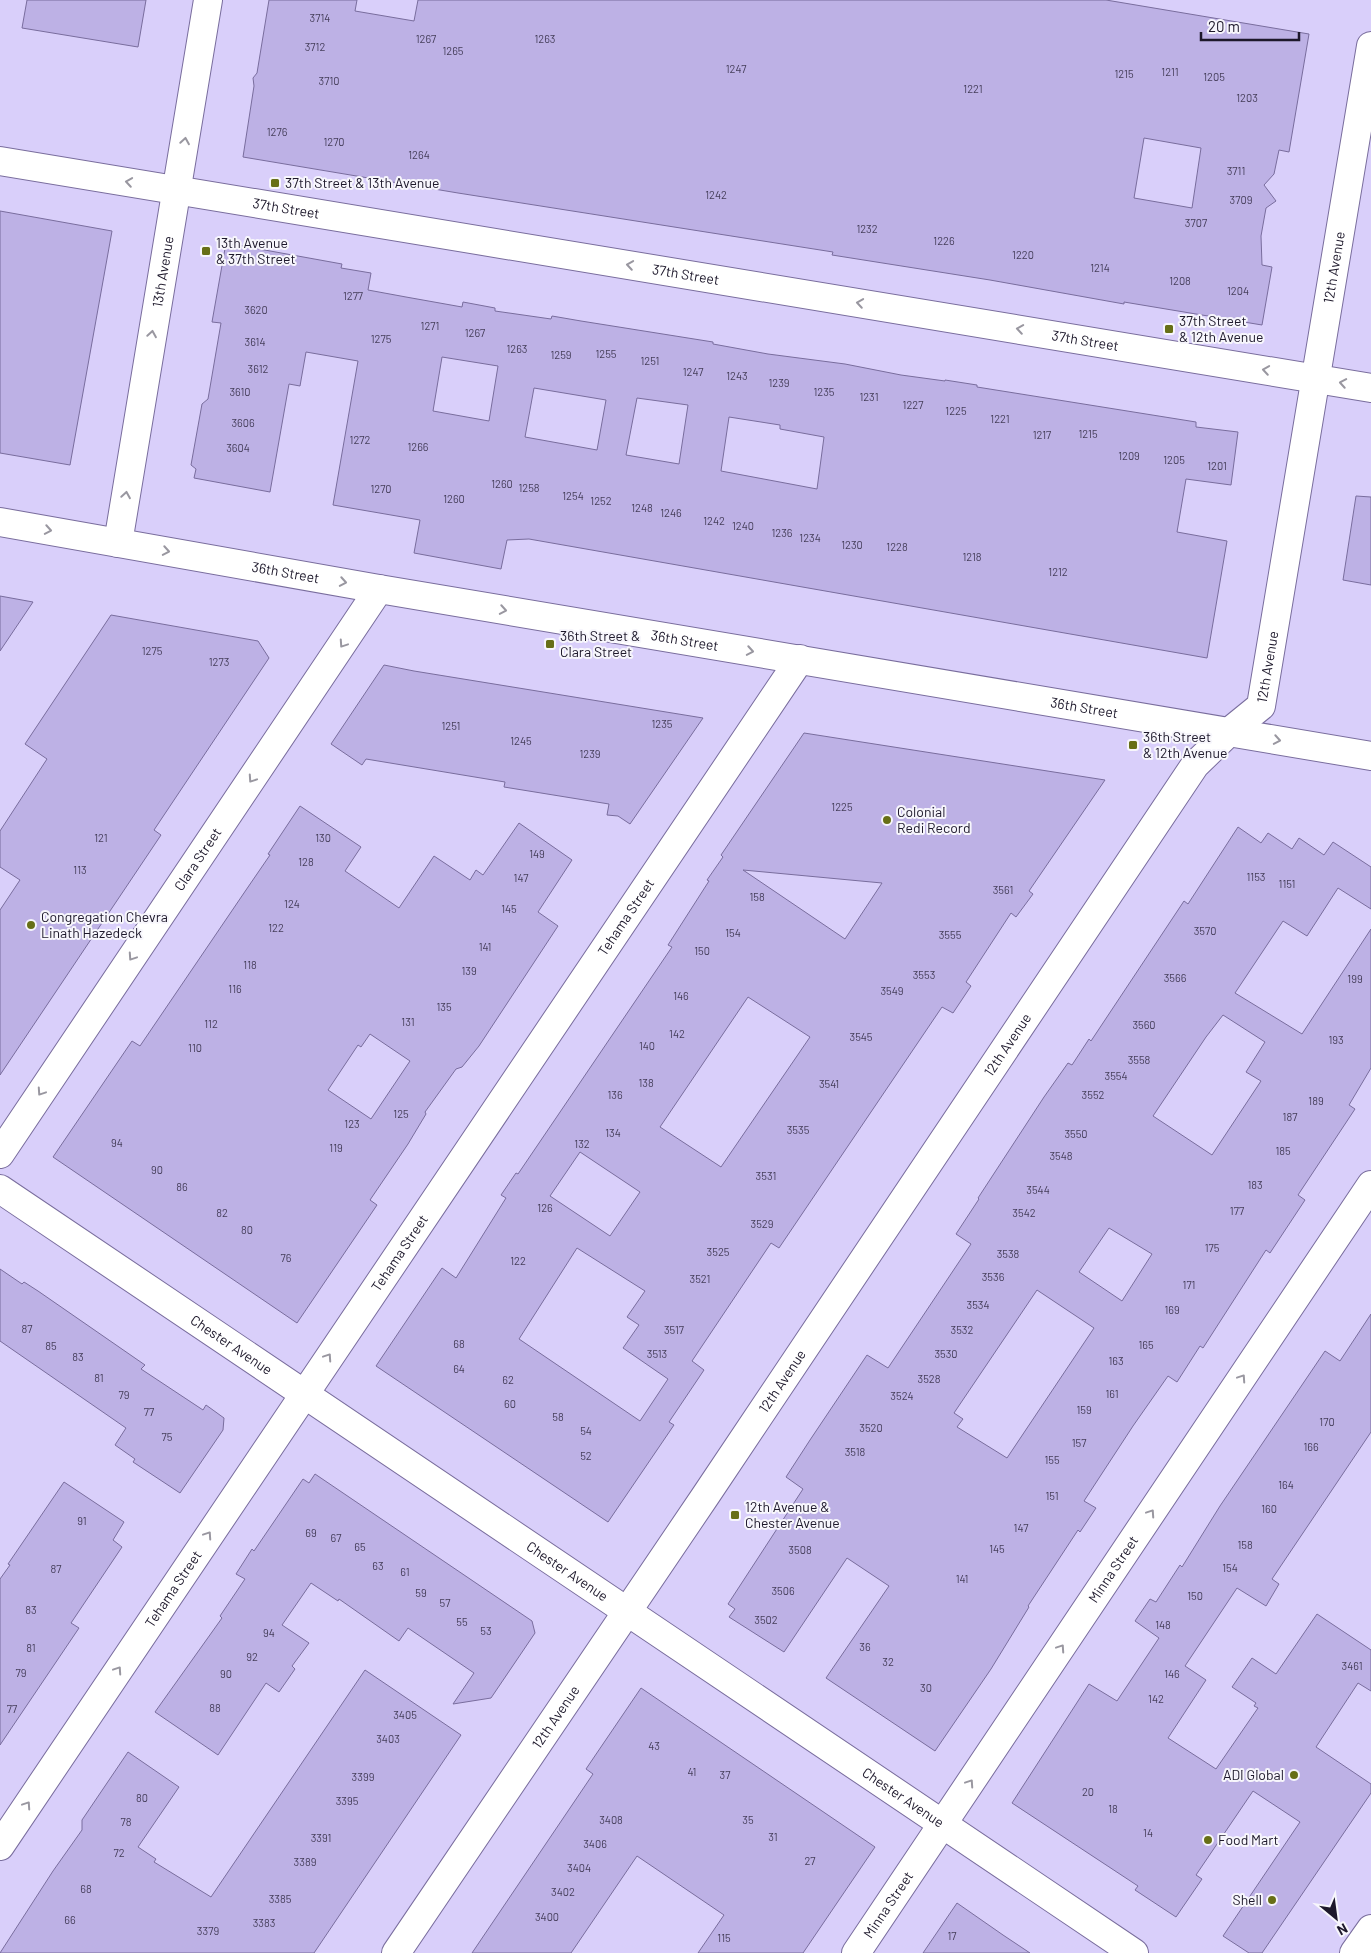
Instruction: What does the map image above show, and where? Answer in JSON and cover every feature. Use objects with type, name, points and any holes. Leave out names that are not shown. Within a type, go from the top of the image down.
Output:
[{"type":"street","name":"13th Avenue","points":[[118,543],[208,0]]},
{"type":"street","name":"12th Avenue","points":[[396,1953],[1195,765],[1229,732],[1260,706],[1371,46]]},
{"type":"street","name":"37th Street","points":[[0,161],[1371,388]]},
{"type":"street","name":"36th Street","points":[[0,522],[380,589],[1371,756]]},
{"type":"street","name":"Clara Street","points":[[0,1154],[380,589]]},
{"type":"street","name":"Tehama Street","points":[[0,1846],[800,660]]},
{"type":"street","name":"Minna Street","points":[[856,1953],[1371,1185]]},
{"type":"street","name":"Chester Avenue","points":[[0,1189],[1134,1953]]},
{"type":"street","points":[[1354,1953],[1371,1928]]},
{"type":"building","points":[[27,0],[146,0],[138,47],[22,28]]},
{"type":"building","points":[[269,0],[357,0],[355,11],[414,21],[418,0],[1106,0],[1309,34],[1289,152],[1279,150],[1274,174],[1264,185],[1276,201],[1266,208],[1261,236],[1262,265],[1272,267],[1262,325],[832,255],[833,252],[243,157],[254,86],[253,78],[257,73]],"holes":[[[1144,138],[1201,148],[1192,208],[1134,198]]]},
{"type":"building","points":[[0,211],[112,231],[70,465],[0,453]]},
{"type":"building","points":[[226,243],[342,264],[341,268],[371,273],[368,290],[462,307],[463,302],[495,308],[495,311],[551,319],[552,316],[713,342],[713,344],[768,354],[977,385],[977,387],[1196,422],[1196,427],[1238,432],[1231,485],[1186,479],[1177,532],[1227,541],[1207,658],[529,539],[507,540],[501,569],[414,553],[420,520],[333,505],[358,361],[306,352],[300,386],[289,384],[270,492],[194,478],[196,469],[191,465],[202,404],[208,399],[221,323],[212,322]],"holes":[[[442,357],[498,366],[489,421],[433,411]],[[534,388],[606,400],[597,450],[525,437]],[[637,398],[688,405],[679,464],[626,455]],[[729,417],[780,425],[780,429],[824,437],[817,489],[721,471]]]},
{"type":"building","points":[[1356,496],[1371,497],[1371,585],[1343,580]]},
{"type":"building","points":[[0,596],[33,602],[0,651]]},
{"type":"building","points":[[111,615],[258,641],[269,658],[154,830],[161,835],[0,1075],[0,910],[20,880],[0,867],[0,831],[47,759],[25,744]]},
{"type":"building","points":[[384,665],[703,718],[630,824],[618,816],[607,815],[609,804],[504,787],[505,782],[366,759],[362,765],[331,744]]},
{"type":"building","points":[[804,733],[1105,780],[1029,891],[1033,894],[1016,917],[1011,913],[966,982],[971,986],[953,1013],[942,1007],[779,1248],[771,1243],[692,1361],[704,1370],[669,1422],[674,1425],[608,1522],[376,1366],[442,1268],[456,1278],[506,1198],[501,1195],[516,1173],[518,1174],[672,947],[668,945],[709,881],[707,880],[723,857],[721,855]],"holes":[[[743,870],[882,883],[845,939]],[[748,997],[810,1037],[721,1167],[660,1127]],[[580,1152],[640,1192],[610,1236],[550,1196]],[[577,1248],[645,1291],[627,1317],[639,1325],[623,1348],[668,1379],[640,1421],[519,1339]]]},
{"type":"building","points":[[300,806],[361,847],[345,871],[399,908],[434,856],[470,880],[476,870],[483,875],[519,823],[572,860],[538,912],[558,926],[479,1046],[462,1067],[456,1069],[425,1112],[426,1114],[408,1144],[370,1200],[377,1205],[297,1323],[53,1157],[132,1041],[140,1046],[270,855],[268,854]],"holes":[[[370,1034],[410,1061],[371,1119],[328,1090],[358,1045],[361,1047]]]},
{"type":"building","points":[[1238,827],[1261,843],[1268,833],[1292,849],[1299,838],[1324,855],[1333,842],[1371,867],[1371,909],[1338,888],[1307,936],[1283,921],[1235,993],[1302,1034],[1371,929],[1371,1068],[1349,1105],[1355,1109],[1298,1195],[1305,1200],[1270,1253],[1266,1250],[1203,1348],[1200,1346],[1177,1382],[1168,1376],[1133,1426],[1084,1501],[1096,1508],[1080,1532],[1078,1530],[1028,1606],[991,1669],[935,1751],[826,1678],[889,1586],[847,1558],[784,1652],[729,1617],[735,1609],[728,1604],[803,1489],[786,1477],[810,1440],[867,1355],[888,1368],[971,1244],[956,1234],[978,1198],[1068,1063],[1072,1065],[1089,1039],[1091,1041],[1184,901],[1188,904]],"holes":[[[1223,1015],[1265,1042],[1246,1072],[1261,1081],[1212,1155],[1153,1116]],[[1109,1228],[1152,1254],[1122,1301],[1079,1272]],[[1037,1290],[1094,1328],[1007,1458],[957,1427],[963,1419],[954,1413]]]},
{"type":"building","points":[[0,1269],[22,1284],[24,1282],[38,1291],[145,1365],[141,1369],[203,1410],[206,1405],[224,1418],[223,1430],[180,1493],[133,1462],[135,1459],[115,1445],[126,1428],[0,1341]]},
{"type":"building","points":[[1371,1314],[1371,1432],[1272,1579],[1279,1584],[1266,1606],[1237,1588],[1185,1666],[1206,1680],[1168,1738],[1216,1769],[1258,1708],[1254,1706],[1256,1703],[1232,1687],[1252,1658],[1276,1674],[1317,1614],[1371,1650],[1371,1691],[1358,1683],[1316,1747],[1371,1784],[1371,1793],[1262,1953],[1249,1953],[1223,1936],[1300,1822],[1253,1791],[1196,1875],[1202,1879],[1176,1917],[1135,1890],[1138,1886],[1012,1803],[1089,1684],[1117,1701],[1159,1638],[1135,1621],[1150,1599],[1156,1602],[1180,1565],[1182,1567],[1220,1506],[1325,1351],[1340,1361]]},
{"type":"building","points":[[315,1474],[532,1621],[535,1633],[491,1698],[453,1704],[474,1673],[408,1628],[399,1641],[339,1599],[338,1601],[311,1583],[282,1625],[309,1643],[292,1666],[295,1669],[279,1692],[266,1683],[218,1755],[155,1712],[222,1618],[220,1616],[245,1579],[236,1574],[252,1549],[254,1551],[303,1479],[309,1483]]},
{"type":"building","points":[[64,1482],[124,1522],[113,1540],[122,1547],[71,1623],[79,1628],[0,1745],[0,1579],[10,1565],[8,1564]]},
{"type":"building","points":[[365,1670],[461,1735],[314,1953],[0,1953],[82,1830],[82,1820],[128,1752],[179,1787],[138,1847],[156,1859],[154,1862],[211,1897]]},
{"type":"building","points":[[641,1688],[875,1847],[803,1953],[698,1953],[724,1915],[637,1856],[571,1953],[472,1953],[593,1774],[586,1769]]},
{"type":"building","points":[[957,1903],[1003,1935],[1030,1953],[923,1953]]},
{"type":"place","name":"37th Street & 13th Avenue","points":[[275,183]]},
{"type":"place","name":"13th Avenue & 37th Street","points":[[206,251]]},
{"type":"place","name":"37th Street & 12th Avenue","points":[[1169,329]]},
{"type":"place","name":"36th Street & Clara Street","points":[[550,644]]},
{"type":"place","name":"36th Street & 12th Avenue","points":[[1133,745]]},
{"type":"place","name":"Colonial Redi Record","points":[[887,820]]},
{"type":"place","name":"Congregation Chevra Linath Hazedeck","points":[[31,925]]},
{"type":"place","name":"12th Avenue & Chester Avenue","points":[[735,1515]]},
{"type":"place","name":"ADI Global","points":[[1294,1775]]},
{"type":"place","name":"Food Mart","points":[[1208,1840]]},
{"type":"place","name":"Shell","points":[[1272,1900]]}]
